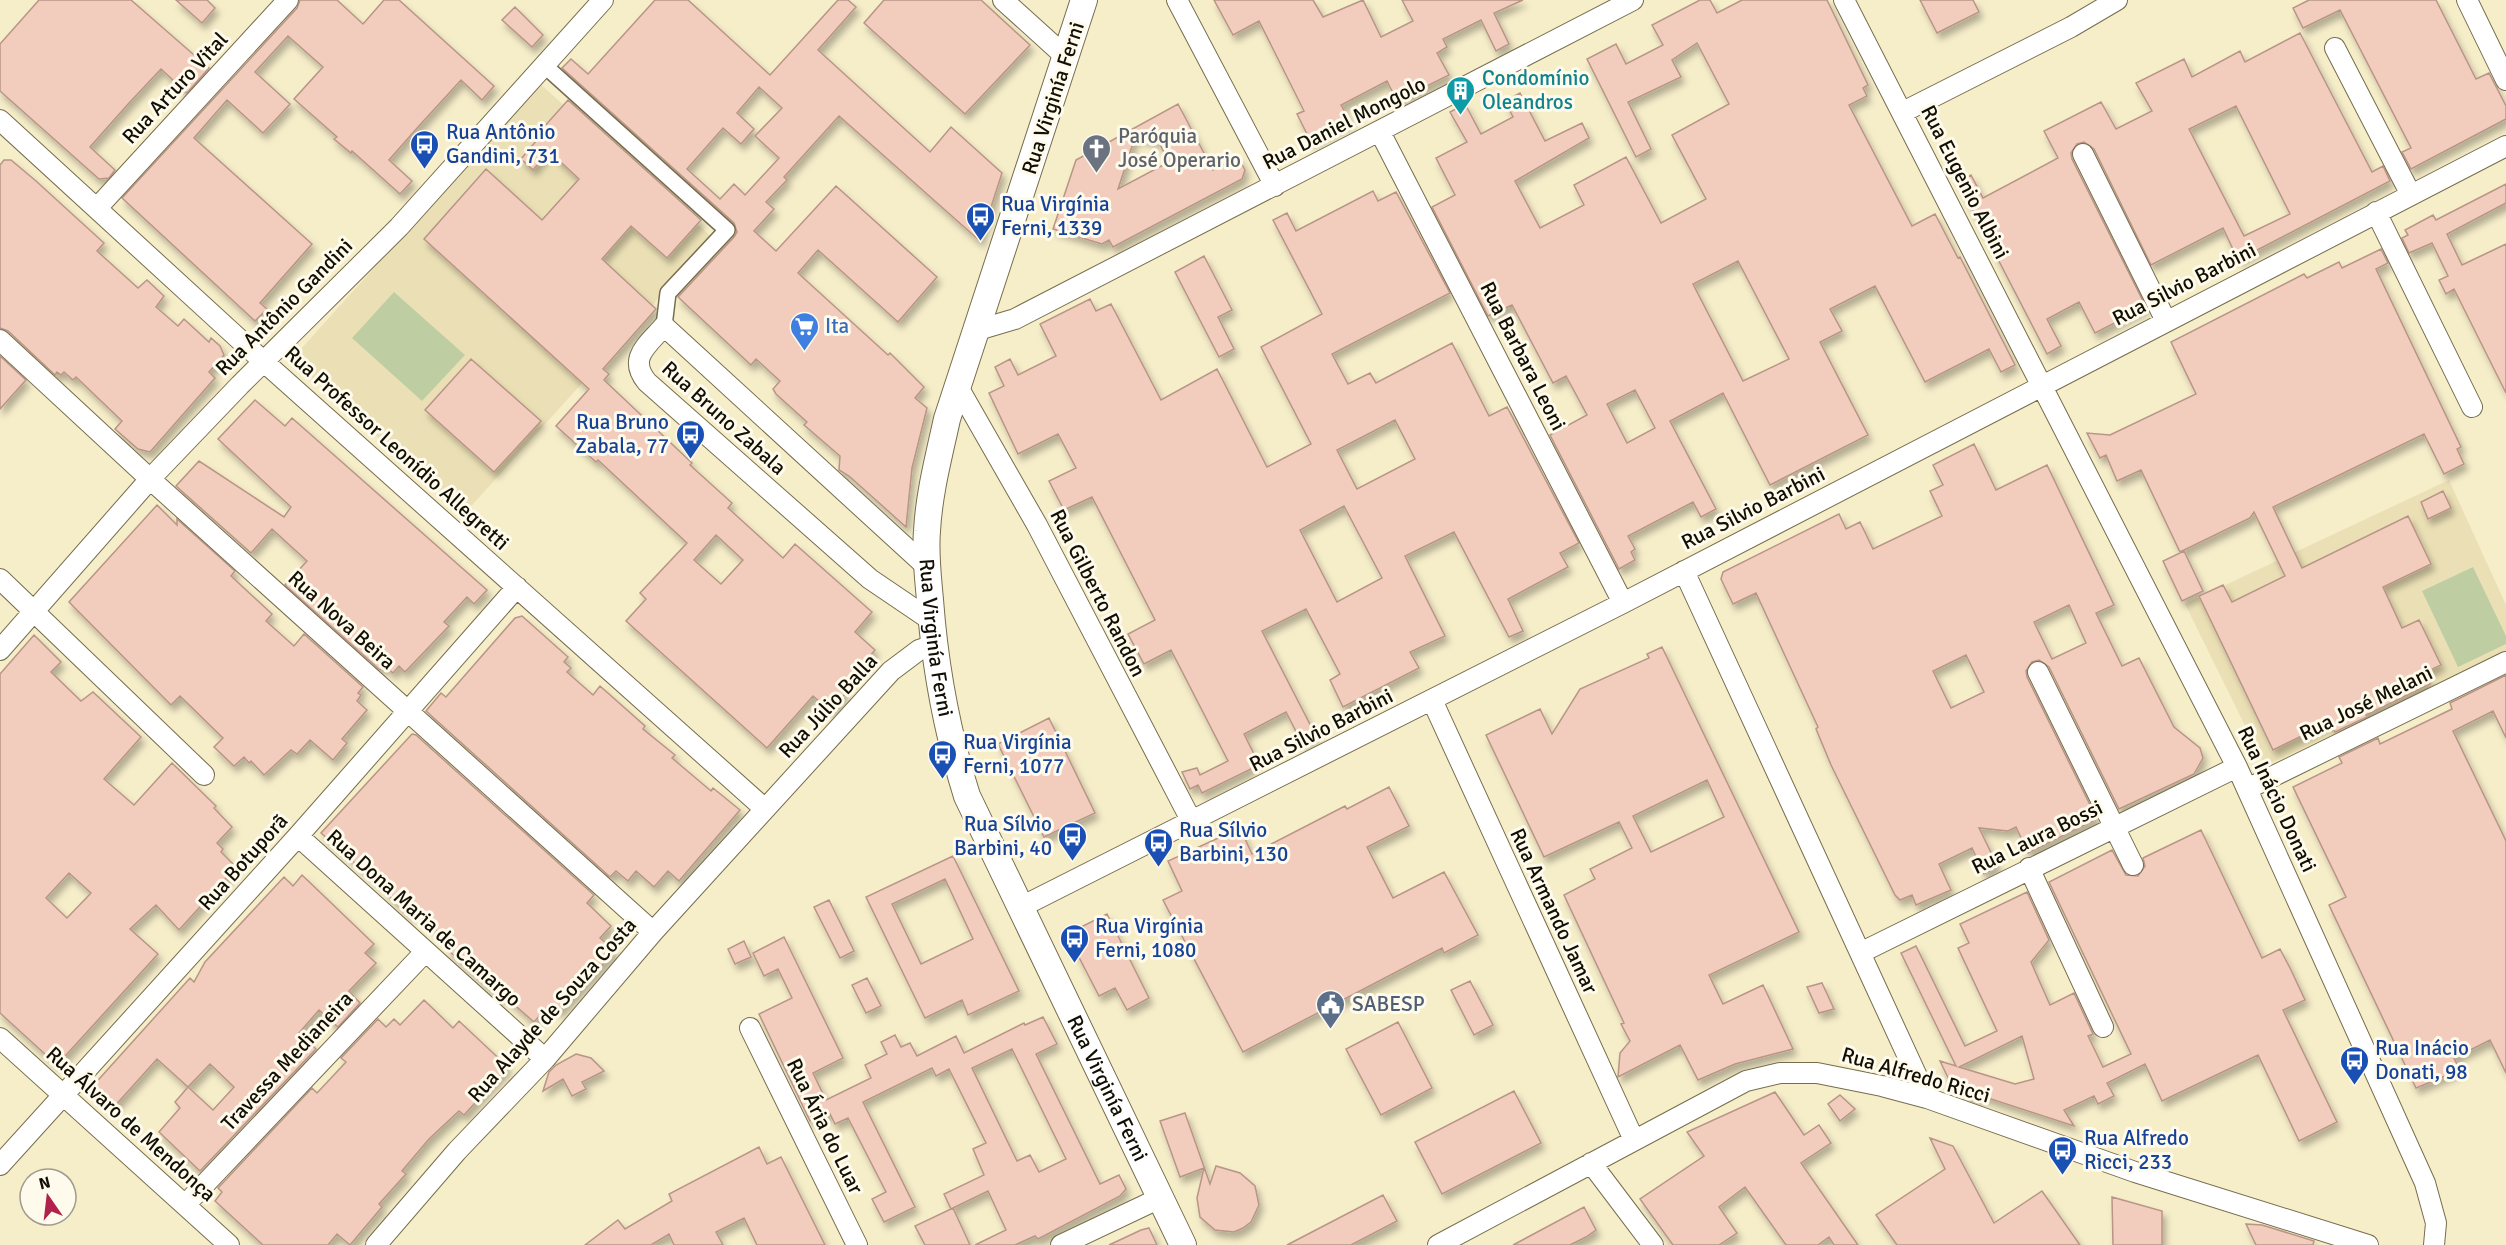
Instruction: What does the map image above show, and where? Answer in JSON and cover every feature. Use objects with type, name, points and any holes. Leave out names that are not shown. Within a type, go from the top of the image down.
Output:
[{"type":"street","name":"Rua Arturo Vital","points":[[97,208],[288,0]]},
{"type":"street","name":"Rua Antônio Gandini","points":[[0,650],[150,479],[263,361],[399,227],[603,0]]},
{"type":"street","points":[[1003,0],[1066,57]]},
{"type":"street","name":"Rua Virginía Ferni","points":[[1084,0],[978,330],[947,419],[933,482],[927,532],[927,567],[933,633],[952,750],[967,796],[1183,1245]]},
{"type":"street","points":[[1177,0],[1275,186]]},
{"type":"street","name":"Rua Daniel Mongolo","points":[[978,330],[1015,319],[1633,0]]},
{"type":"street","name":"Rua Eugenio Albini","points":[[1844,0],[2041,386]]},
{"type":"street","points":[[1903,112],[2071,27],[2117,0]]},
{"type":"street","points":[[2467,0],[2506,80]]},
{"type":"street","points":[[2335,48],[2411,195]]},
{"type":"street","points":[[544,65],[727,230],[668,293],[664,326]]},
{"type":"street","name":"Rua Professor Leonídio Allegretti","points":[[3,128],[97,208],[263,361],[765,810]]},
{"type":"street","name":"Rua Barbara Leoni","points":[[1380,132],[1623,603]]},
{"type":"street","name":"Rua Silvio Barbini","points":[[1019,908],[1623,603],[2506,146]]},
{"type":"street","points":[[2083,154],[2166,321]]},
{"type":"street","points":[[2376,212],[2472,407]]},
{"type":"street","name":"Rua Bruno Zabala","points":[[927,567],[664,326],[638,360],[639,372],[647,382],[933,633]]},
{"type":"street","name":"Rua Nova Beira","points":[[0,340],[150,479],[653,932]]},
{"type":"street","name":"Rua Inácio Donati","points":[[2041,386],[2237,767],[2425,1183],[2436,1223],[2434,1245]]},
{"type":"street","name":"Rua Gilberto Randon","points":[[958,387],[1031,515],[1192,822]]},
{"type":"street","points":[[1684,571],[1927,1098]]},
{"type":"street","points":[[0,579],[35,610],[204,775]]},
{"type":"street","name":"Rua Botuporã","points":[[0,1165],[298,836],[517,586]]},
{"type":"street","name":"Rua Júlio Balla","points":[[765,810],[891,671],[933,633]]},
{"type":"street","name":"Rua José Melani","points":[[2247,789],[2362,736],[2506,662]]},
{"type":"street","points":[[2038,672],[2116,825],[2133,866]]},
{"type":"street","name":"Rua Armando Jamar","points":[[1432,700],[1634,1140]]},
{"type":"street","name":"Rua Laura Bossi","points":[[1860,952],[2237,767]]},
{"type":"street","name":"Rua Alayde de Souza Costa","points":[[376,1245],[457,1151],[545,1059],[653,932],[765,810]]},
{"type":"street","name":"Rua Dona Maria de Camargo","points":[[298,836],[545,1059]]},
{"type":"street","points":[[2029,868],[2103,1027]]},
{"type":"street","name":"Travessa Medianeira","points":[[185,1205],[425,952]]},
{"type":"street","name":"Rua Ária do Luar","points":[[750,1028],[856,1245]]},
{"type":"street","name":"Rua Álvaro de Mendonça","points":[[0,1038],[229,1245]]},
{"type":"street","name":"Rua Alfredo Ricci","points":[[1438,1245],[1746,1081],[1780,1073],[1817,1073],[1866,1082],[1927,1098],[2135,1172],[2341,1241],[2368,1245]]},
{"type":"street","points":[[1591,1163],[1653,1245]]},
{"type":"street","points":[[1061,1245],[1160,1198]]},
{"type":"shaded area","points":[[540,84],[713,238],[464,514],[291,360]]},
{"type":"shaded area","points":[[2449,480],[2506,605],[2506,654],[2265,766],[2185,604]]},
{"type":"green space","points":[[394,292],[465,355],[422,401],[352,338]]},
{"type":"green space","points":[[2473,567],[2506,636],[2506,644],[2458,667],[2422,591]]},
{"type":"building","points":[[39,0],[131,0],[209,68],[187,93],[161,69],[129,103],[90,147],[115,170],[109,178],[99,179],[0,91],[0,44]]},
{"type":"building","points":[[176,0],[207,0],[215,8],[202,23]]},
{"type":"building","points":[[300,0],[337,0],[363,24],[384,0],[399,0],[494,86],[482,100],[461,80],[389,160],[412,181],[400,194],[352,151],[351,153],[334,139],[337,137],[294,99],[323,67],[288,36],[255,72],[290,104],[279,116],[263,133],[227,100],[194,138],[312,244],[260,303],[267,309],[255,321],[122,198],[297,8]]},
{"type":"building","points":[[655,0],[688,0],[770,75],[838,0],[848,0],[856,7],[818,50],[930,152],[951,127],[1002,173],[980,241],[839,116],[784,177],[787,180],[766,202],[774,209],[754,231],[776,251],[836,186],[937,277],[898,322],[818,250],[798,273],[888,355],[890,353],[924,387],[915,398],[927,408],[912,468],[906,527],[849,476],[839,470],[840,456],[804,425],[807,422],[776,394],[773,389],[780,381],[756,359],[751,365],[678,297],[734,237],[737,232],[734,223],[562,68],[571,59],[588,74]],"holes":[[[759,87],[782,108],[755,136],[779,158],[745,195],[734,184],[720,199],[687,169],[723,128],[741,144],[754,129],[737,113]]]},
{"type":"building","points":[[884,0],[981,0],[1030,45],[965,114],[864,23]]},
{"type":"building","points":[[1214,0],[1313,0],[1323,17],[1363,0],[1381,37],[1413,21],[1402,0],[1523,0],[1494,13],[1509,44],[1496,51],[1481,20],[1443,39],[1447,47],[1437,53],[1449,75],[1397,101],[1387,81],[1341,105],[1350,121],[1311,142],[1297,114],[1304,111],[1259,21],[1233,35]]},
{"type":"building","points":[[1700,0],[1710,0],[1717,13],[1742,0],[1827,0],[1868,85],[1863,88],[1867,96],[1849,105],[1912,226],[1935,214],[1958,258],[1960,257],[2015,365],[2001,372],[1989,349],[1925,382],[1875,286],[1830,309],[1842,331],[1820,342],[1868,435],[1770,485],[1723,393],[1670,421],[1716,509],[1701,517],[1693,502],[1628,536],[1635,549],[1631,552],[1635,560],[1619,569],[1550,435],[1587,415],[1566,376],[1553,383],[1512,305],[1488,316],[1432,207],[1455,195],[1436,158],[1467,142],[1450,112],[1465,104],[1481,134],[1513,117],[1505,101],[1520,93],[1545,141],[1582,123],[1589,138],[1515,181],[1540,228],[1584,205],[1574,185],[1626,157],[1661,223],[1706,199],[1672,135],[1729,104],[1697,43],[1672,60],[1681,77],[1628,102],[1651,149],[1636,157],[1587,59],[1616,44],[1626,64],[1663,45],[1652,25]],"holes":[[[1738,261],[1789,359],[1743,381],[1693,284]],[[1635,390],[1655,428],[1627,443],[1607,404]]]},
{"type":"building","points":[[1920,0],[1973,0],[1979,12],[1937,33]]},
{"type":"building","points":[[2309,0],[2436,0],[2476,79],[2489,73],[2506,106],[2506,119],[2411,169],[2402,152],[2411,148],[2340,10],[2303,28],[2293,8]]},
{"type":"building","points":[[515,7],[543,35],[532,47],[502,20]]},
{"type":"building","points":[[2300,33],[2372,172],[2383,166],[2390,181],[2238,260],[2223,228],[2151,265],[2094,149],[2084,142],[2077,144],[2071,153],[2072,159],[2146,307],[2095,333],[2079,302],[2047,319],[2061,346],[2047,354],[1958,182],[1971,175],[1983,198],[2058,158],[2044,131],[2101,102],[2116,129],[2152,111],[2136,83],[2184,59],[2192,77],[2240,51],[2245,62]],"holes":[[[2236,106],[2290,214],[2244,236],[2189,129]]]},
{"type":"building","points":[[568,100],[701,220],[667,258],[631,226],[602,259],[656,309],[603,369],[609,374],[604,380],[732,503],[728,508],[783,558],[795,544],[872,612],[855,632],[875,650],[841,690],[845,694],[830,711],[813,696],[767,748],[626,621],[646,599],[640,593],[687,543],[598,460],[596,462],[556,426],[589,389],[424,239],[486,169],[542,220],[579,179],[549,151],[533,170],[521,159],[537,140],[534,138]],"holes":[[[716,535],[743,560],[721,584],[694,560]]]},
{"type":"building","points":[[1178,104],[1213,170],[1238,157],[1245,170],[1242,179],[1113,247],[1109,240],[1102,244],[1053,229],[1076,160]],"holes":[[[1135,137],[1158,141],[1169,162],[1118,189]]]},
{"type":"building","points":[[4,160],[11,160],[104,243],[97,251],[138,288],[147,280],[164,296],[156,307],[178,326],[184,319],[209,342],[211,338],[220,346],[224,355],[209,372],[215,378],[150,452],[138,449],[115,429],[122,421],[76,377],[73,380],[64,372],[61,375],[57,372],[55,375],[8,331],[0,328],[0,165]]},
{"type":"building","points":[[2506,184],[2506,203],[2447,234],[2462,265],[2506,244],[2506,393],[2454,289],[2446,294],[2439,280],[2448,276],[2432,243],[2409,253],[2402,238],[2408,235],[2405,230],[2433,215],[2436,220]]},
{"type":"building","points":[[1373,191],[1378,201],[1396,192],[1450,293],[1332,354],[1348,384],[1370,373],[1376,383],[1452,343],[1489,416],[1507,407],[1579,543],[1560,553],[1568,567],[1508,599],[1523,631],[1509,637],[1454,532],[1405,556],[1445,636],[1410,652],[1419,668],[1343,707],[1330,680],[1340,674],[1306,609],[1262,631],[1316,736],[1302,743],[1286,712],[1244,734],[1257,760],[1251,763],[1251,769],[1202,793],[1198,785],[1190,789],[1182,772],[1197,768],[1200,775],[1228,761],[1171,650],[1144,664],[1128,634],[1155,620],[1092,497],[1064,510],[1049,481],[1076,468],[1058,434],[1018,454],[989,393],[1004,386],[995,367],[1010,359],[1018,375],[1056,356],[1040,324],[1090,299],[1096,311],[1111,304],[1161,400],[1217,369],[1267,467],[1311,444],[1261,347],[1322,314],[1273,220],[1287,213],[1296,231]],"holes":[[[1395,420],[1415,459],[1357,489],[1337,450]],[[1344,506],[1382,578],[1337,602],[1300,530]]]},
{"type":"building","points":[[2381,249],[2388,263],[2376,269],[2461,447],[2457,449],[2464,464],[2444,474],[2424,434],[2273,507],[2302,568],[2408,516],[2431,564],[2383,587],[2402,628],[2419,620],[2441,665],[2424,673],[2430,684],[2366,715],[2367,717],[2335,732],[2330,722],[2273,750],[2199,596],[2223,585],[2232,602],[2285,576],[2254,512],[2250,518],[2180,552],[2141,470],[2117,481],[2106,455],[2100,458],[2087,433],[2110,435],[2196,394],[2171,342],[2304,274],[2307,278],[2339,262],[2342,268]]},
{"type":"building","points":[[1204,256],[1232,310],[1218,317],[1234,349],[1219,357],[1175,272]]},
{"type":"building","points":[[0,356],[26,380],[0,409]]},
{"type":"building","points":[[471,359],[541,421],[494,472],[425,410]]},
{"type":"building","points":[[255,400],[285,426],[292,418],[487,590],[474,604],[467,597],[444,622],[449,626],[405,672],[399,666],[393,673],[384,665],[380,670],[285,585],[307,561],[272,529],[251,553],[176,486],[199,461],[284,517],[291,507],[218,439]]},
{"type":"building","points":[[1974,444],[1996,490],[2047,465],[2114,605],[2096,613],[2122,666],[2139,658],[2174,727],[2200,748],[2203,758],[2194,774],[2119,809],[2049,667],[2039,660],[2032,662],[2026,671],[2027,677],[2097,819],[2028,853],[2016,827],[2008,831],[1979,828],[1998,867],[1984,874],[1972,848],[1939,864],[1951,890],[1916,905],[1912,895],[1900,900],[1895,895],[1831,765],[1816,729],[1818,727],[1756,593],[1733,604],[1721,579],[1723,572],[1839,514],[1846,529],[1860,522],[1873,549],[1942,516],[1930,491],[1943,485],[1933,465]],"holes":[[[2069,605],[2086,643],[2052,659],[2034,622]],[[1966,655],[1984,692],[1951,708],[1933,671]]]},
{"type":"building","points":[[2443,491],[2451,508],[2428,519],[2421,502]]},
{"type":"building","points":[[157,505],[177,525],[177,519],[235,571],[231,576],[272,614],[266,621],[294,646],[304,634],[363,687],[358,693],[361,695],[357,701],[367,710],[342,739],[347,743],[333,760],[310,740],[297,754],[291,750],[264,775],[244,757],[234,766],[214,747],[223,738],[180,696],[171,705],[69,602]]},
{"type":"building","points":[[2184,551],[2203,591],[2182,601],[2163,561]]},
{"type":"building","points":[[522,616],[568,657],[564,662],[571,668],[567,672],[593,695],[600,686],[645,726],[643,729],[675,755],[672,758],[711,791],[713,788],[740,810],[679,881],[668,871],[654,887],[636,871],[628,881],[616,871],[610,877],[426,711],[441,693],[446,697],[515,618]]},
{"type":"building","points":[[34,635],[61,662],[51,672],[81,701],[93,692],[141,737],[104,779],[134,805],[172,763],[216,806],[214,808],[232,827],[217,843],[223,849],[221,852],[236,867],[179,930],[156,905],[130,929],[158,954],[57,1065],[0,1013],[0,674]],"holes":[[[69,873],[91,893],[67,918],[46,898]]]},
{"type":"building","points":[[1662,647],[1799,932],[1709,975],[1723,1004],[1763,985],[1793,1049],[1735,1064],[1698,1080],[1680,1045],[1618,1077],[1620,1053],[1630,1041],[1621,1024],[1624,1023],[1564,895],[1595,879],[1590,869],[1632,848],[1619,822],[1544,857],[1486,735],[1540,709],[1552,734],[1580,689],[1649,658],[1647,654]],"holes":[[[1707,780],[1724,817],[1651,852],[1633,816]]]},
{"type":"building","points":[[2506,675],[2506,738],[2493,711],[2453,731],[2506,841],[2506,1073],[2490,1040],[2454,1058],[2460,1070],[2416,1088],[2329,905],[2346,897],[2293,787],[2342,763],[2339,757],[2378,738],[2380,744],[2452,709],[2450,703]]},
{"type":"building","points":[[1049,718],[1095,813],[1044,837],[998,744]]},
{"type":"building","points":[[412,734],[416,735],[594,895],[587,903],[611,926],[600,938],[615,951],[559,1012],[550,1004],[534,1022],[503,995],[500,998],[447,949],[452,944],[415,911],[411,916],[387,894],[388,892],[321,833]]},
{"type":"building","points":[[1389,787],[1409,826],[1367,847],[1393,898],[1444,872],[1478,935],[1444,953],[1442,948],[1243,1052],[1163,900],[1182,891],[1168,861],[1240,828],[1252,854],[1345,806],[1347,809]]},
{"type":"building","points":[[2201,830],[2262,958],[2280,949],[2305,1000],[2283,1010],[2337,1122],[2299,1141],[2258,1055],[2162,1101],[2145,1064],[2107,1083],[2114,1096],[2098,1104],[2094,1096],[2064,1110],[2074,1126],[1982,1096],[1975,1099],[1966,1096],[1958,1085],[1953,1088],[1940,1061],[1956,1066],[1901,953],[1916,946],[1965,1046],[1997,1031],[1958,948],[1969,943],[1960,924],[2027,892],[2049,940],[2031,962],[2050,1005],[2074,993],[2093,1034],[2088,1036],[2103,1067],[2131,1054],[2049,882],[2112,850],[2126,875],[2138,876],[2145,866],[2143,858]],"holes":[[[2022,1036],[2034,1079],[2015,1084],[1959,1067]]]},
{"type":"building","points":[[953,856],[1019,991],[968,1015],[962,1000],[925,1018],[866,897]],"holes":[[[945,879],[973,939],[921,964],[892,904]]]},
{"type":"building","points":[[302,875],[374,944],[365,953],[376,963],[349,991],[360,1003],[338,1027],[319,1010],[299,1033],[316,1049],[200,1171],[159,1132],[180,1108],[175,1102],[188,1087],[157,1059],[113,1108],[91,1088],[190,978],[194,982],[205,962],[284,877],[293,886]],"holes":[[[210,1064],[234,1087],[213,1110],[188,1087]]]},
{"type":"building","points":[[829,900],[854,951],[840,958],[814,907]]},
{"type":"building","points":[[1107,914],[1149,998],[1127,1010],[1115,988],[1099,996],[1067,934]]},
{"type":"building","points":[[784,937],[843,1058],[813,1073],[826,1100],[871,1078],[865,1065],[887,1054],[881,1042],[895,1035],[901,1047],[910,1043],[917,1056],[956,1036],[964,1053],[1024,1023],[1025,1025],[1043,1017],[1057,1044],[1036,1054],[1100,1184],[1119,1175],[1126,1189],[1120,1196],[1038,1239],[1035,1236],[1015,1245],[975,1245],[1006,1230],[988,1191],[951,1209],[944,1194],[984,1175],[973,1149],[986,1143],[949,1069],[936,1076],[932,1068],[863,1102],[915,1207],[884,1222],[872,1199],[886,1192],[848,1118],[835,1124],[829,1112],[810,1121],[759,1014],[792,998],[778,969],[764,976],[753,953]],"holes":[[[1012,1049],[1066,1159],[1039,1172],[1030,1155],[1017,1161],[972,1068]]]},
{"type":"building","points":[[744,941],[751,957],[735,964],[728,949]]},
{"type":"building","points":[[867,978],[881,1006],[866,1013],[852,985]]},
{"type":"building","points":[[1470,981],[1493,1025],[1474,1035],[1451,990]]},
{"type":"building","points":[[1822,983],[1834,1009],[1819,1013],[1807,987]]},
{"type":"building","points":[[424,1000],[453,1028],[459,1021],[508,1067],[464,1115],[459,1111],[429,1139],[402,1171],[406,1174],[379,1204],[382,1207],[350,1245],[337,1234],[328,1245],[263,1245],[215,1201],[222,1192],[218,1188],[312,1088],[317,1093],[346,1062],[341,1058],[378,1019],[386,1027],[394,1019],[400,1025]]},
{"type":"building","points":[[1398,1022],[1432,1088],[1381,1115],[1346,1049]]},
{"type":"building","points":[[576,1054],[591,1058],[604,1071],[582,1082],[586,1089],[572,1096],[563,1079],[543,1091],[549,1072],[556,1065]]},
{"type":"building","points":[[1514,1091],[1541,1143],[1442,1194],[1415,1142]]},
{"type":"building","points":[[1775,1092],[1804,1135],[1819,1125],[1831,1143],[1801,1163],[1858,1245],[1834,1245],[1829,1237],[1818,1245],[1786,1245],[1745,1187],[1719,1207],[1737,1233],[1719,1245],[1673,1245],[1640,1199],[1704,1156],[1687,1132]]},
{"type":"building","points":[[1840,1095],[1855,1109],[1840,1121],[1828,1104]]},
{"type":"building","points":[[1185,1113],[1210,1184],[1216,1166],[1240,1173],[1255,1186],[1259,1205],[1251,1222],[1243,1228],[1234,1232],[1215,1230],[1200,1217],[1197,1198],[1204,1168],[1180,1177],[1160,1121]]},
{"type":"building","points":[[1930,1138],[1953,1146],[1994,1223],[2042,1191],[2080,1245],[1897,1245],[1876,1215],[1945,1169]]},
{"type":"building","points":[[759,1147],[767,1164],[781,1157],[825,1245],[757,1245],[744,1218],[716,1232],[723,1245],[674,1245],[669,1234],[651,1245],[585,1245],[618,1220],[625,1229],[672,1201],[669,1194]]},
{"type":"building","points":[[1383,1195],[1397,1221],[1351,1245],[1287,1245]]},
{"type":"building","points":[[2112,1197],[2162,1211],[2162,1245],[2113,1245]]},
{"type":"building","points":[[1584,1207],[1596,1230],[1586,1237],[1570,1245],[1513,1245]]},
{"type":"building","points":[[953,1208],[970,1245],[925,1245],[915,1226]]},
{"type":"building","points":[[2246,1224],[2262,1225],[2314,1241],[2313,1245],[2256,1245]]},
{"type":"building","points":[[1149,1228],[1157,1245],[1109,1245],[1141,1230]]},
{"type":"place","name":"Condomínio Oleandros","points":[[1461,116]]},
{"type":"place","name":"Rua Antônio Gandini, 731","points":[[425,170]]},
{"type":"place","name":"Paróquia José Operario","points":[[1097,174]]},
{"type":"place","name":"Rua Virgínia Ferni, 1339","points":[[980,242]]},
{"type":"place","name":"Ita","points":[[804,352]]},
{"type":"place","name":"Rua Bruno Zabala, 77","points":[[690,460]]},
{"type":"place","name":"Rua Virgínia Ferni, 1077","points":[[942,780]]},
{"type":"place","name":"Rua Sílvio Barbini, 40","points":[[1073,862]]},
{"type":"place","name":"Rua Sílvio Barbini, 130","points":[[1158,868]]},
{"type":"place","name":"Rua Virgínia Ferni, 1080","points":[[1074,964]]},
{"type":"place","name":"SABESP","points":[[1331,1030]]},
{"type":"place","name":"Rua Inácio Donati, 98","points":[[2354,1086]]},
{"type":"place","name":"Rua Alfredo Ricci, 233","points":[[2063,1176]]}]
